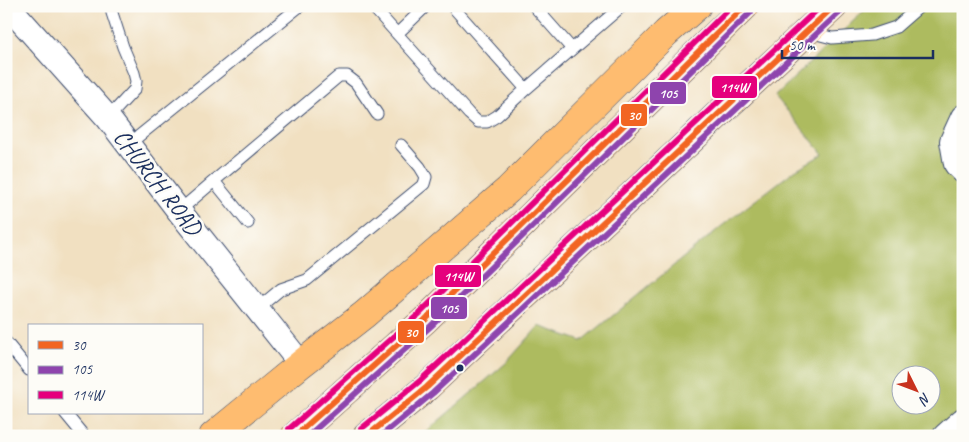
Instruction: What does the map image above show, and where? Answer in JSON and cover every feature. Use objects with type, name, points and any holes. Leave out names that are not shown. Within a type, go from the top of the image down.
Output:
[{"type":"highway","points":[[213,436],[366,314],[508,190],[666,33],[697,6]]},
{"type":"highway","points":[[294,436],[425,320],[746,6]]},
{"type":"highway","points":[[368,436],[427,387],[834,6]]},
{"type":"street","name":"CHURCH ROAD","points":[[8,6],[108,118],[179,211],[301,364]]},
{"type":"street","points":[[963,117],[952,141],[956,164],[963,171]]},
{"type":"street","points":[[945,436],[963,420]]},
{"type":"lane","points":[[108,118],[135,89],[136,81],[112,13],[112,6]]},
{"type":"lane","points":[[129,144],[300,6]]},
{"type":"lane","points":[[372,6],[478,122],[487,122],[497,116],[622,6]]},
{"type":"lane","points":[[398,34],[426,6]]},
{"type":"lane","points":[[452,6],[526,89]]},
{"type":"lane","points":[[534,6],[572,49]]},
{"type":"lane","points":[[806,31],[832,38],[872,35],[896,27],[920,6]]},
{"type":"lane","points":[[179,211],[339,76],[347,76],[356,82],[377,114]]},
{"type":"lane","points":[[257,309],[281,289],[307,280],[424,184],[426,176],[401,145]]},
{"type":"lane","points":[[214,180],[248,223]]},
{"type":"lane","points":[[6,342],[28,369]]},
{"type":"lane","points":[[66,414],[84,436]]},
{"type":"green space","points":[[869,6],[963,6],[963,436],[421,436],[506,363],[539,326],[582,341],[723,225],[795,170],[823,154],[775,96]]},
{"type":"transit line","name":"114W","points":[[289,429],[419,314],[732,6]]},
{"type":"transit line","name":"30","points":[[295,436],[425,320],[745,6]]},
{"type":"transit line","name":"114W","points":[[361,429],[421,380],[821,6]]},
{"type":"transit line","name":"30","points":[[367,436],[427,387],[834,6]]},
{"type":"transit line","name":"105","points":[[308,436],[431,326],[751,12]]},
{"type":"transit line","name":"105","points":[[381,436],[433,393],[840,12]]}]
